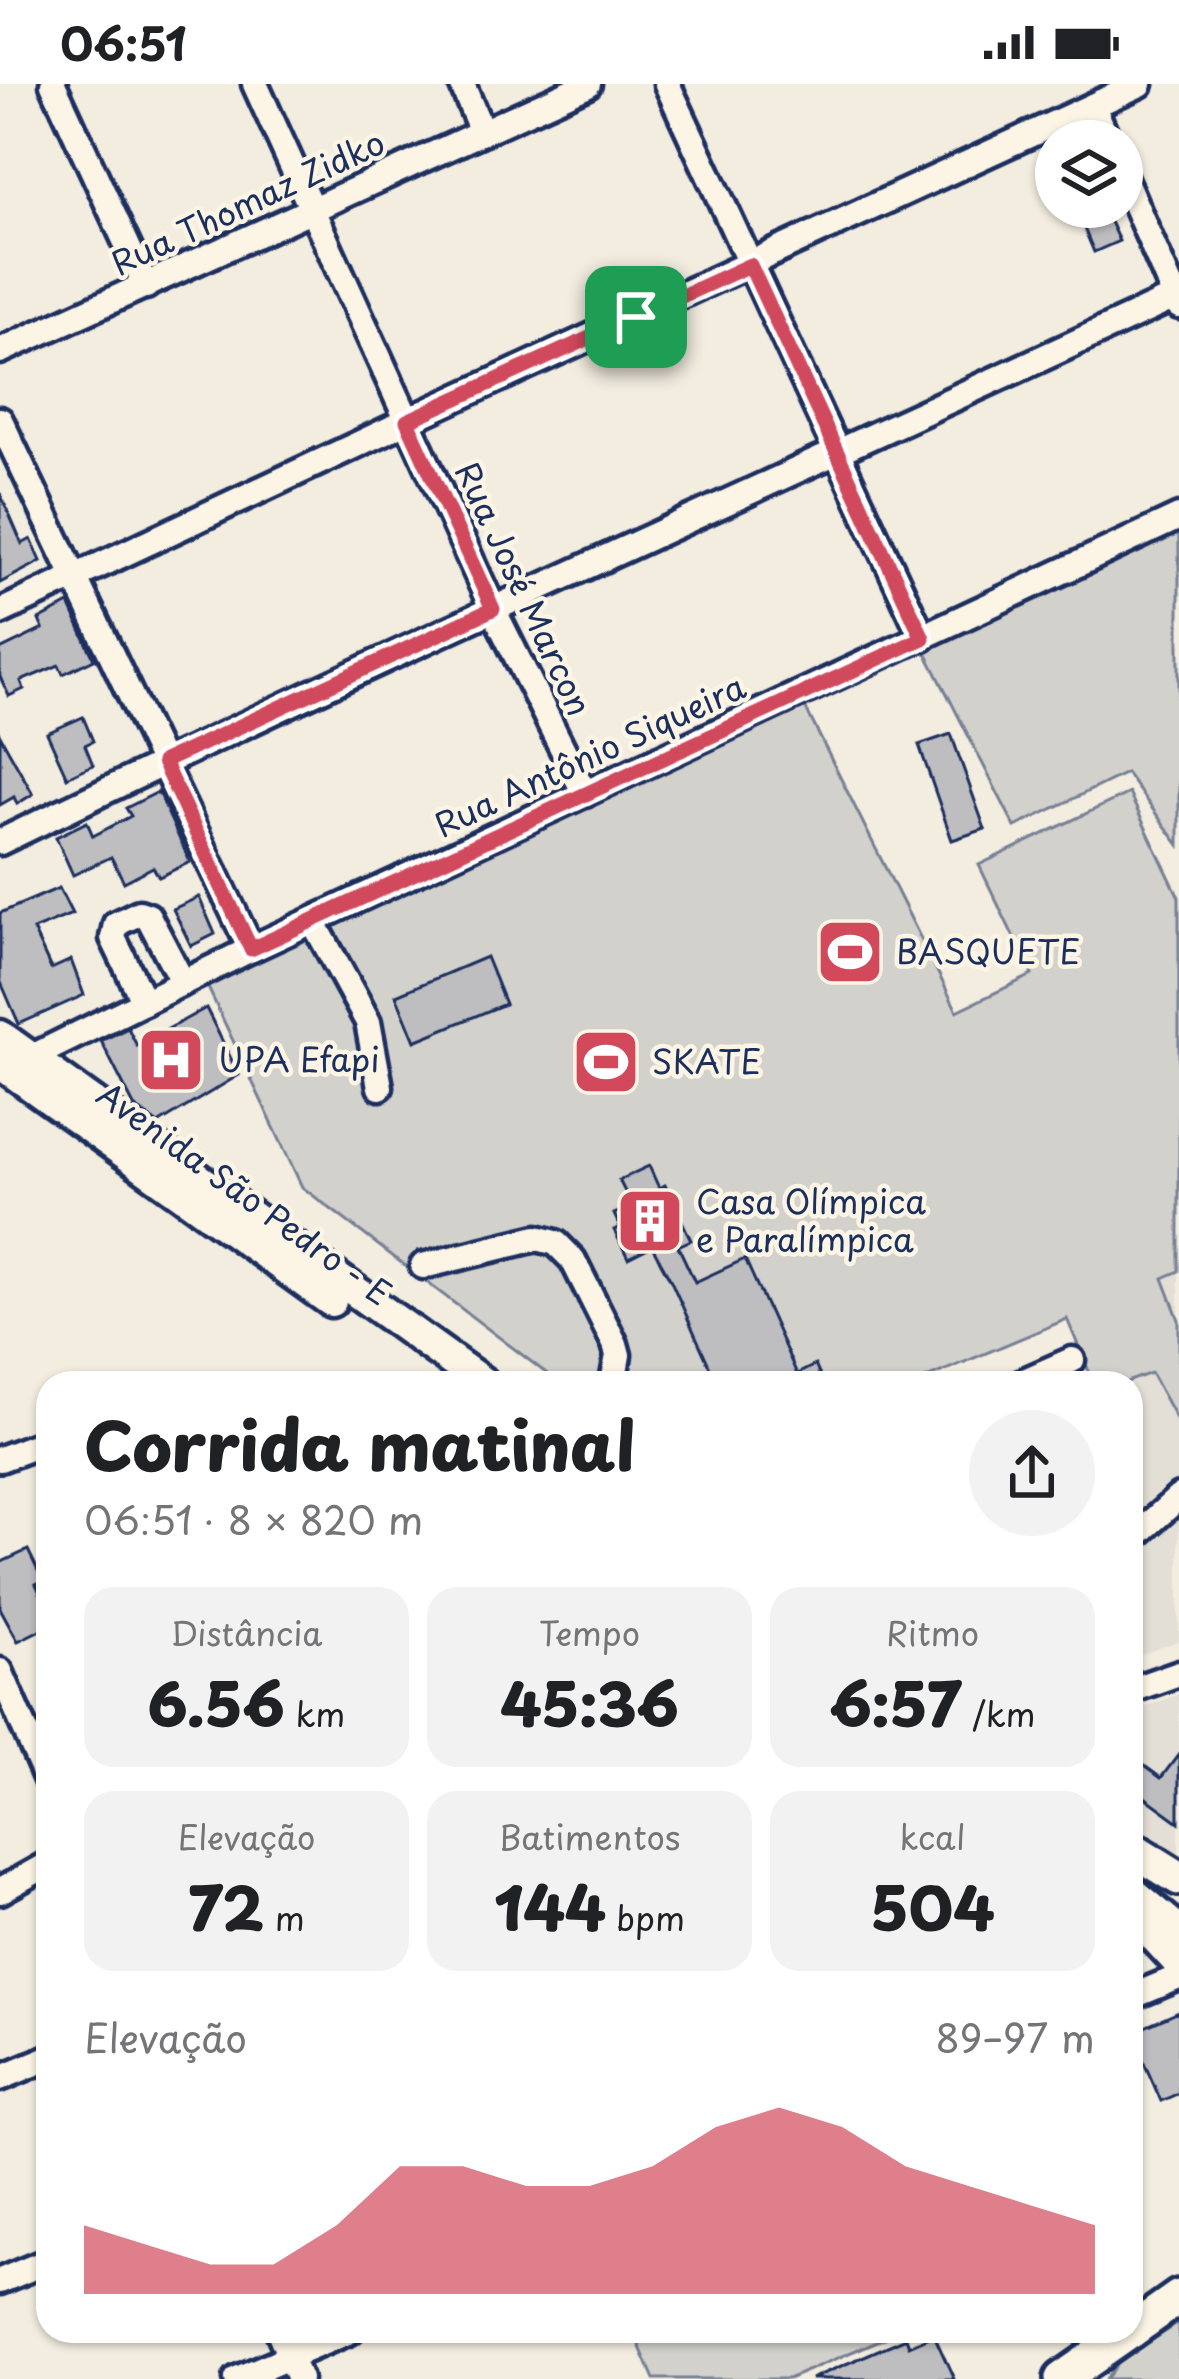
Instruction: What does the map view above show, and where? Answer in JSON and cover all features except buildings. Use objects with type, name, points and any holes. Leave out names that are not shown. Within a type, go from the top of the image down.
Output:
[{"type":"highway","points":[[1143,1857],[1179,1878]]},
{"type":"highway","points":[[1143,1922],[1179,1961]]},
{"type":"highway","points":[[1143,2322],[1175,2298]]},
{"type":"highway","points":[[1062,2379],[1094,2366],[1118,2343]]},
{"type":"main road","name":"Avenida São Pedro - E","points":[[0,1036],[15,1061],[430,1371]]},
{"type":"main road","name":"Avenida São Pedro - E","points":[[15,1061],[465,1371]]},
{"type":"main road","points":[[1143,1862],[1179,1897]]},
{"type":"main road","points":[[1143,1901],[1179,1931]]},
{"type":"street","points":[[53,84],[146,286]]},
{"type":"street","name":"Rua José Marcon","points":[[255,84],[493,609],[585,794]]},
{"type":"street","points":[[462,84],[482,132]]},
{"type":"street","name":"Rua Thomaz Zidko","points":[[0,351],[588,84]]},
{"type":"street","points":[[667,84],[923,638]]},
{"type":"street","points":[[0,612],[1140,84]]},
{"type":"street","points":[[1093,106],[1099,120]]},
{"type":"street","points":[[0,842],[493,609],[1178,299],[1143,221]]},
{"type":"street","points":[[0,419],[251,949]]},
{"type":"street","name":"Rua Antônio Siqueira","points":[[15,1061],[1179,517]]},
{"type":"street","points":[[143,1002],[113,938],[116,924],[124,919],[140,913],[148,916],[183,983]]},
{"type":"street","points":[[313,921],[368,1022],[380,1087]]},
{"type":"street","points":[[423,1266],[537,1238],[556,1243],[573,1259],[615,1344],[616,1371]]},
{"type":"street","points":[[1047,1371],[1072,1360]]},
{"type":"street","points":[[0,1459],[36,1446]]},
{"type":"street","points":[[1143,1529],[1179,1497]]},
{"type":"street","points":[[0,1672],[36,1754]]},
{"type":"street","points":[[1143,1686],[1179,1673]]},
{"type":"street","points":[[0,1892],[36,1871]]},
{"type":"street","points":[[1143,1992],[1179,1977]]},
{"type":"street","points":[[0,2078],[36,2063]]},
{"type":"street","points":[[0,2281],[36,2266]]},
{"type":"street","points":[[237,2379],[294,2368],[332,2343]]},
{"type":"shaded area","points":[[1179,525],[1179,845],[1126,773],[1015,827],[921,643]]},
{"type":"shaded area","points":[[800,697],[957,1011],[1032,975],[979,865],[1129,793],[1179,897],[1179,1271],[1163,1278],[1179,1320],[1179,1424],[1151,1373],[1089,1371],[1067,1319],[944,1371],[543,1371],[302,1187],[203,977]]},
{"type":"shaded area","points":[[1179,1271],[1179,1641],[1143,1654],[1143,1371],[1102,1371],[1163,1277]]},
{"type":"shaded area","points":[[1179,1694],[1179,1860],[1143,1832],[1143,1708]]},
{"type":"shaded area","points":[[1179,2323],[1179,2379],[1106,2379],[1120,2361]]},
{"type":"shaded area","points":[[638,2343],[873,2343],[788,2379],[654,2379]]},
{"type":"place","name":"BASQUETE","points":[[850,952]]},
{"type":"place","name":"UPA Efapi","points":[[171,1060]]},
{"type":"place","name":"SKATE","points":[[606,1062]]},
{"type":"place","name":"Casa Olímpica e Paralímpica","points":[[650,1221]]},
{"type":"route","points":[[750,265],[923,638],[251,949],[163,762],[493,609],[407,421],[636,317],[750,265]]}]
